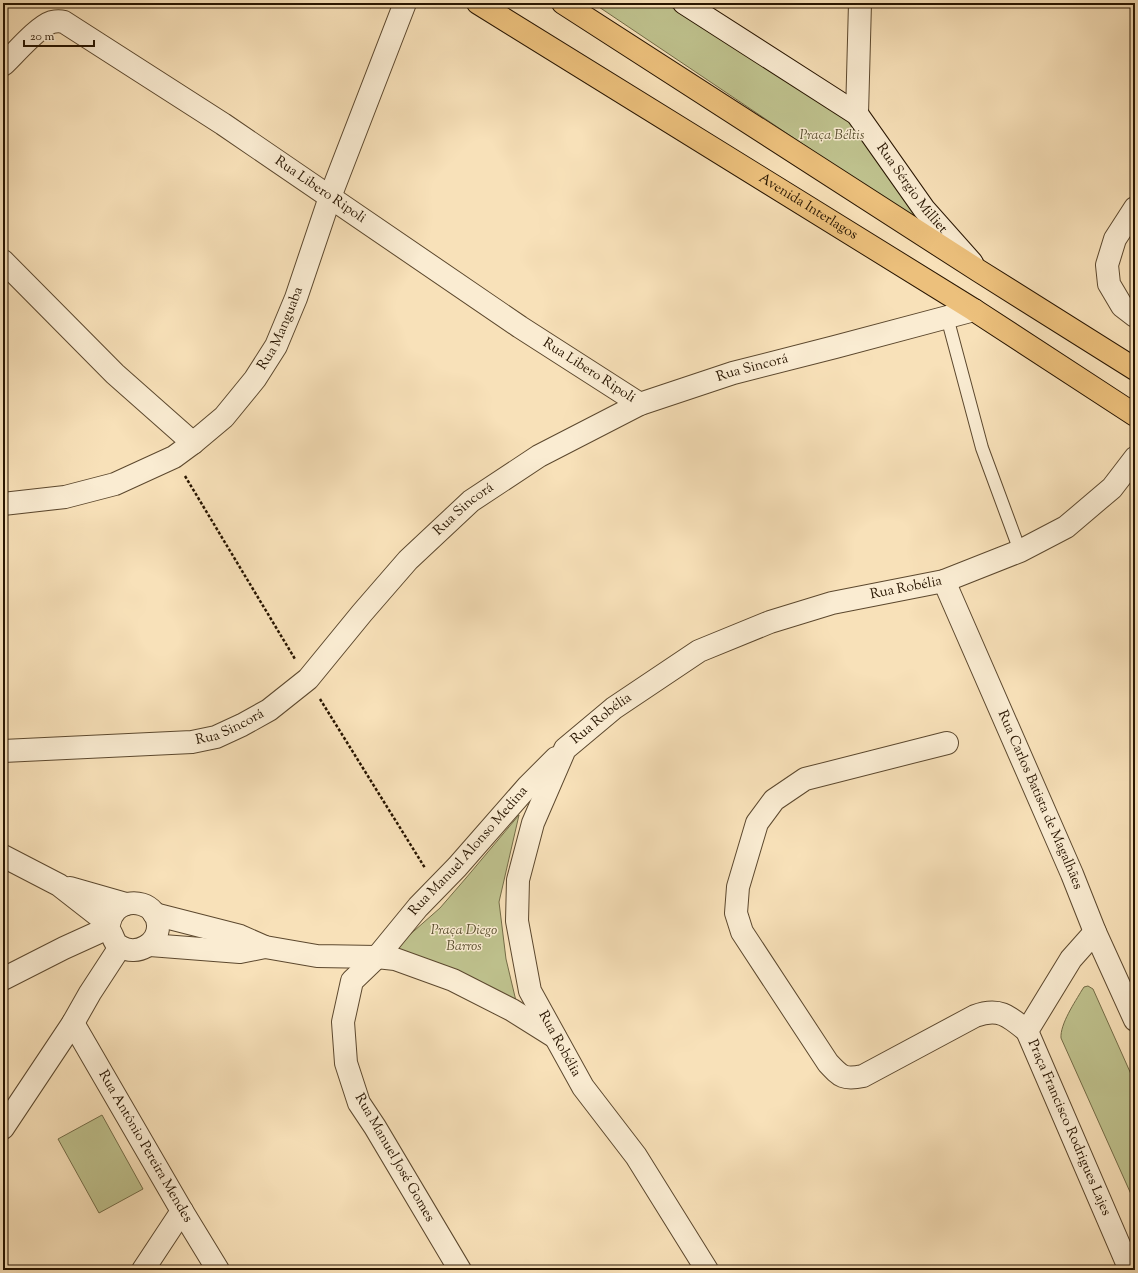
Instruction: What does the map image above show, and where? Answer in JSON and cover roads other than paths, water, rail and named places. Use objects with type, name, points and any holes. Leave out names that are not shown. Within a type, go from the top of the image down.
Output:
[{"type":"main road","name":"Avenida Interlagos","points":[[478,3],[974,310],[1135,414]]},
{"type":"main road","points":[[564,3],[979,271],[1132,366]]},
{"type":"street","name":"Rua Manguaba","points":[[3,504],[65,497],[115,484],[174,457],[194,443],[224,417],[255,379],[276,346],[296,298],[330,197],[406,3]]},
{"type":"street","points":[[684,3],[857,114]]},
{"type":"street","points":[[857,114],[860,3]]},
{"type":"street","name":"Rua Libero Ripoli","points":[[3,65],[46,25],[58,21],[64,22],[223,124],[520,327],[640,404]]},
{"type":"street","name":"Rua Sérgio Milliet","points":[[857,114],[924,209],[979,271]]},
{"type":"street","points":[[1135,208],[1115,240],[1108,265],[1109,284],[1122,306],[1135,316]]},
{"type":"street","points":[[3,261],[115,374],[194,443]]},
{"type":"street","name":"Rua Sincorá","points":[[3,752],[61,748],[136,746],[192,742],[216,737],[269,710],[308,679],[408,560],[471,501],[539,456],[640,404],[733,373],[974,310]]},
{"type":"street","name":"Rua Robélia","points":[[706,1270],[636,1156],[583,1087],[530,991],[517,921],[518,880],[533,823],[565,749],[614,708],[699,651],[770,622],[832,602],[944,581],[1020,551],[1066,527],[1112,488],[1135,458]]},
{"type":"street","name":"Rua Carlos Batista de Magalhães","points":[[944,581],[1072,874],[1095,932],[1135,1020]]},
{"type":"street","points":[[947,743],[805,779],[774,800],[757,823],[738,887],[736,913],[742,932],[828,1063],[839,1075],[850,1078],[863,1076],[985,1012],[1000,1012],[1012,1018],[1027,1031]]},
{"type":"street","name":"Rua Manuel Alonso Medina","points":[[377,956],[436,887],[456,868],[528,786],[565,749]]},
{"type":"street","points":[[3,856],[59,885],[126,904],[137,903],[147,906],[154,914],[158,925],[156,935],[64,948],[3,979]]},
{"type":"street","points":[[59,885],[124,939],[240,952],[265,947]]},
{"type":"street","points":[[124,939],[112,914],[126,904]]},
{"type":"street","points":[[154,914],[240,936],[265,947],[317,956],[377,956],[395,959],[453,980],[512,1010],[556,1038]]},
{"type":"street","name":"Praça Francisco Rodrigues Lajes","points":[[1095,932],[1072,959],[1027,1031],[1130,1270]]},
{"type":"street","points":[[3,1128],[73,1023],[90,992],[124,939]]},
{"type":"street","name":"Rua Manuel José Gomes","points":[[377,956],[352,981],[343,1022],[346,1063],[359,1103],[375,1127],[460,1270]]},
{"type":"street","name":"Rua Antônio Pereira Mendes","points":[[73,1023],[218,1270]]},
{"type":"street","points":[[143,1270],[182,1211]]},
{"type":"lane","points":[[948,317],[982,448],[1020,551]]},
{"type":"park label","name":"Praça Béltis","points":[[832,136]]},
{"type":"park label","name":"Praça Diego Barros","points":[[464,940]]}]
